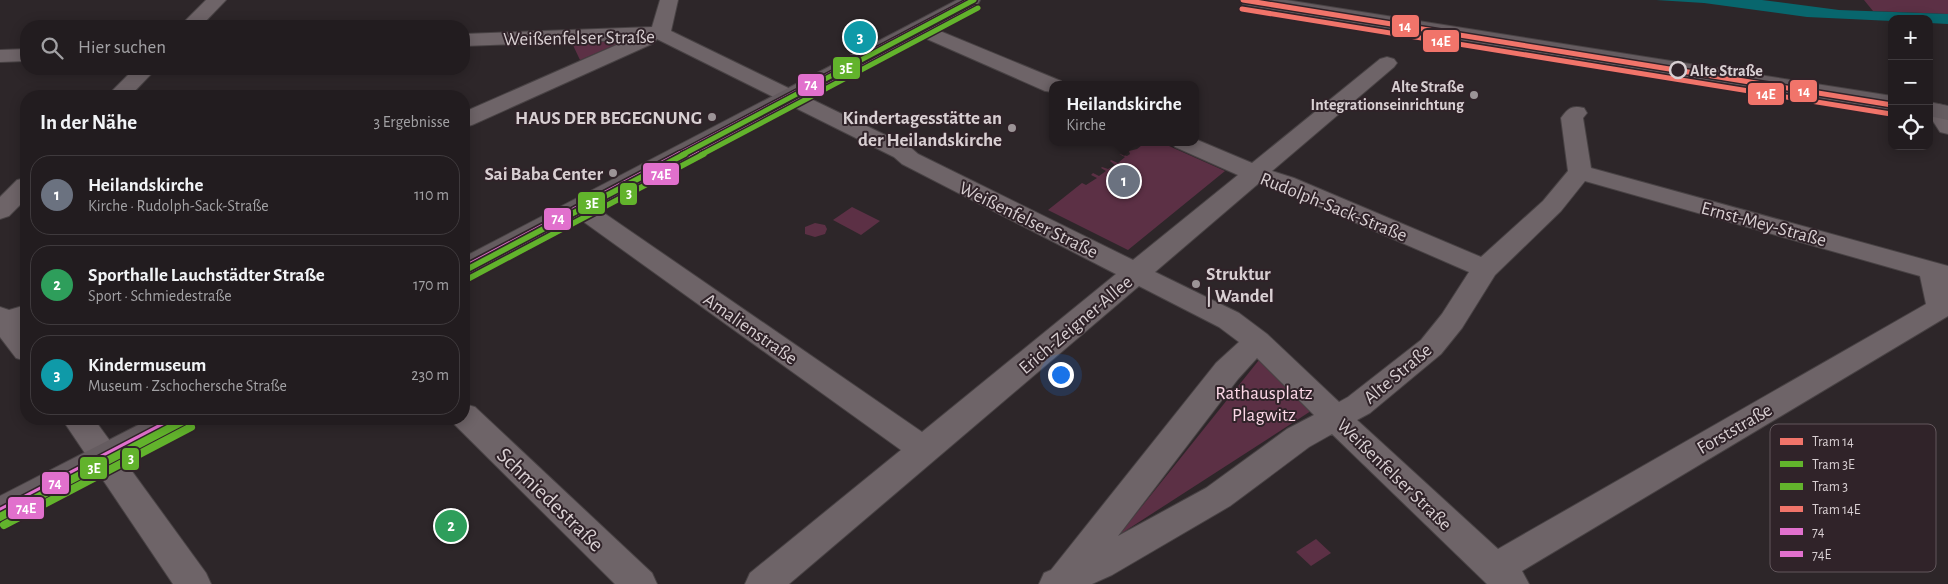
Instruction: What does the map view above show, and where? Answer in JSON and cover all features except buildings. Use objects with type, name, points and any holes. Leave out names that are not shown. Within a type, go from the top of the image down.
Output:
[{"type":"main road","points":[[470,265],[970,0]]},
{"type":"main road","points":[[1250,0],[1888,102]]},
{"type":"main road","points":[[0,512],[165,425]]},
{"type":"street","points":[[196,20],[217,0]]},
{"type":"street","points":[[470,117],[660,33],[669,0]]},
{"type":"street","points":[[918,28],[1049,84]]},
{"type":"street","name":"Weißenfelser Straße","points":[[470,40],[660,33],[902,152],[918,164],[1137,272],[1229,320],[1257,341],[1503,576]]},
{"type":"street","points":[[0,56],[20,55]]},
{"type":"street","name":"Erich-Zeigner-Allee","points":[[763,584],[1387,63]]},
{"type":"street","points":[[124,90],[140,75]]},
{"type":"street","points":[[1576,113],[1572,118],[1580,172]]},
{"type":"street","name":"Rudolph-Sack-Straße","points":[[1192,146],[1256,174],[1285,183],[1485,269]]},
{"type":"street","name":"Alte Straße","points":[[1060,582],[1099,564],[1218,497],[1298,438],[1359,405],[1431,347],[1452,321],[1485,269],[1552,206],[1580,172]]},
{"type":"street","name":"Ernst-Mey-Straße","points":[[1580,172],[1940,272]]},
{"type":"street","points":[[0,211],[20,191]]},
{"type":"street","name":"Amalienstraße","points":[[579,207],[924,450]]},
{"type":"street","name":"Forststraße","points":[[1503,576],[1941,308],[1940,272]]},
{"type":"street","points":[[10,318],[20,339]]},
{"type":"street","name":"Alte Straße","points":[[1060,582],[1227,371],[1257,341]]},
{"type":"street","name":"Schmiedestraße","points":[[470,421],[639,584]]},
{"type":"street","points":[[82,425],[193,584]]},
{"type":"green space","points":[[1864,0],[1948,0],[1948,14],[1873,11]]},
{"type":"green space","points":[[571,41],[616,41],[617,44],[580,60]]},
{"type":"green space","points":[[1141,146],[1169,146],[1225,171],[1128,250],[1048,210],[1082,183],[1086,185],[1097,178],[1091,175],[1093,173],[1099,176],[1106,171],[1102,167],[1108,169],[1115,165],[1111,160],[1118,163],[1125,157],[1119,154],[1127,156],[1130,154],[1129,151]]},
{"type":"green space","points":[[852,207],[880,221],[861,235],[833,220]]},
{"type":"green space","points":[[815,223],[825,225],[827,229],[825,234],[815,237],[805,234],[805,227]]},
{"type":"green space","name":"Rathausplatz Plagwitz","points":[[1263,355],[1314,409],[1119,535]]},
{"type":"green space","points":[[1316,539],[1331,553],[1311,566],[1296,552]]},
{"type":"water","points":[[1656,0],[1762,0],[1839,10],[1948,14],[1948,24],[1933,23],[1933,15],[1888,15],[1888,21],[1807,17],[1704,3]]},
{"type":"tram line","name":"3E","points":[[470,268],[974,0]]},
{"type":"tram line","name":"14","points":[[1243,0],[1888,104]]},
{"type":"tram line","name":"3","points":[[470,278],[978,8]]},
{"type":"tram line","name":"14E","points":[[1242,9],[1888,114]]},
{"type":"tram line","name":"3E","points":[[0,517],[176,425]]},
{"type":"tram line","name":"3","points":[[4,525],[191,427]]},
{"type":"transit line","name":"74","points":[[470,265],[971,0]]},
{"type":"transit line","name":"74E","points":[[470,275],[975,8]]},
{"type":"transit line","name":"74","points":[[0,512],[166,425]]},
{"type":"transit line","name":"74E","points":[[4,520],[181,427]]},
{"type":"place","name":"Kindermuseum","points":[[860,37]]},
{"type":"place","name":"Alte Straße","points":[[1678,70]]},
{"type":"place","name":"Alte Straße Integrationseinrichtung","points":[[1474,95]]},
{"type":"place","name":"HAUS DER BEGEGNUNG","points":[[712,117]]},
{"type":"place","name":"Kindertagesstätte an der Heilandskirche","points":[[1012,128]]},
{"type":"place","name":"Sai Baba Center","points":[[613,173]]},
{"type":"place","name":"Heilandskirche","points":[[1124,181]]},
{"type":"place","name":"Struktur | Wandel","points":[[1196,284]]},
{"type":"place","name":"Sporthalle Lauchstädter Straße","points":[[451,526]]}]
